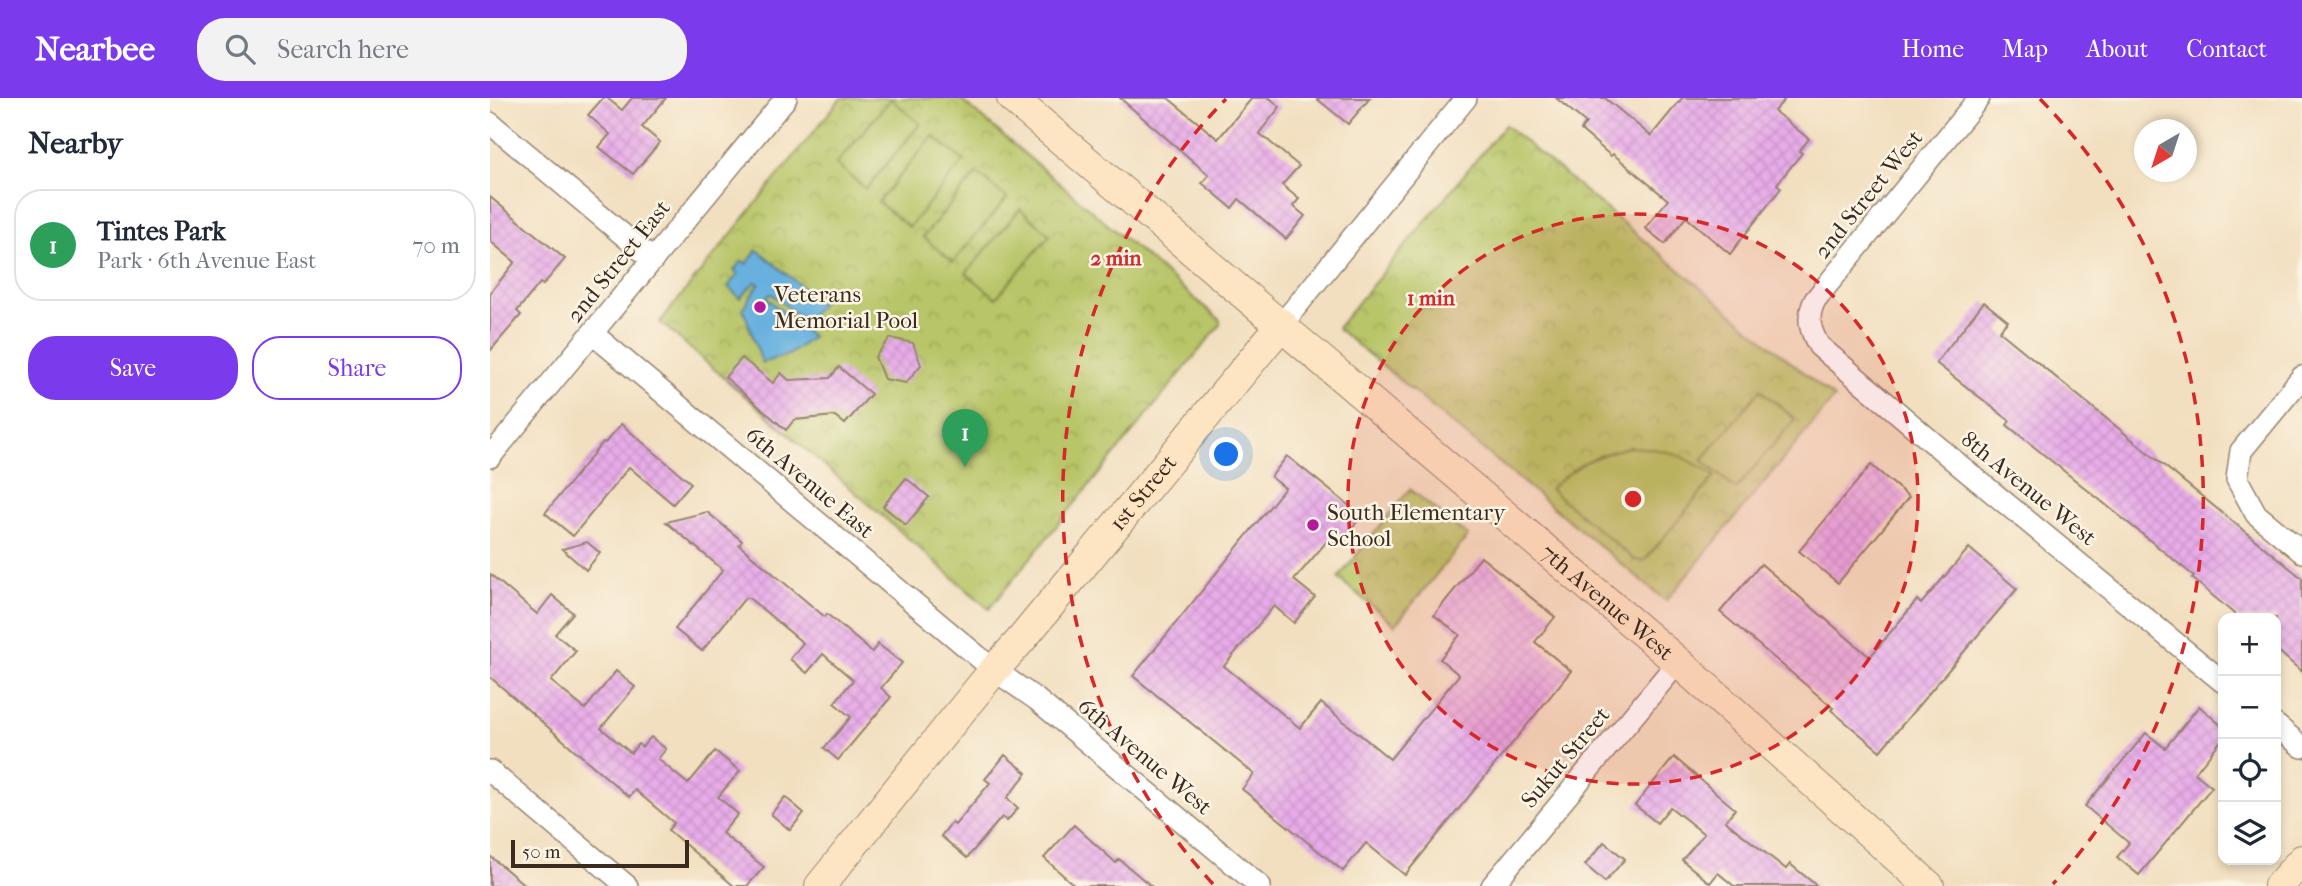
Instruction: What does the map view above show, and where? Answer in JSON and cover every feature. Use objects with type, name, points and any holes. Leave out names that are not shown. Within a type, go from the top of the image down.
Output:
[{"type":"street","name":"2nd Street East","points":[[490,457],[786,98]]},
{"type":"street","name":"7th Avenue West","points":[[1012,98],[1678,662],[1930,886]]},
{"type":"street","name":"1st Street","points":[[820,886],[994,670],[1466,98]]},
{"type":"street","name":"2nd Street West","points":[[1810,328],[1810,310],[1815,300],[1979,98]]},
{"type":"street","points":[[490,123],[653,260]]},
{"type":"street","name":"8th Avenue West","points":[[1810,328],[1819,346],[1949,457],[2218,678]]},
{"type":"street","name":"6th Avenue East","points":[[593,334],[994,670]]},
{"type":"street","points":[[2302,377],[2241,451],[2236,479],[2256,514],[2302,552]]},
{"type":"street","name":"Sukut Street","points":[[1492,886],[1678,662]]},
{"type":"street","name":"6th Avenue West","points":[[994,670],[1036,699],[1260,886]]},
{"type":"street","points":[[2281,729],[2302,747]]},
{"type":"street","points":[[490,771],[627,886]]},
{"type":"street","points":[[2279,886],[2302,860]]},
{"type":"green space","points":[[841,98],[959,98],[1220,320],[1220,325],[989,609],[660,322]]},
{"type":"green space","points":[[891,99],[920,124],[866,189],[836,164]]},
{"type":"green space","points":[[1505,125],[1834,398],[1666,601],[1337,328]]},
{"type":"green space","points":[[933,136],[964,161],[909,227],[878,202]]},
{"type":"green space","points":[[977,173],[1007,198],[953,262],[923,237]]},
{"type":"green space","points":[[1020,209],[1050,235],[996,298],[966,273]]},
{"type":"green space","points":[[1760,390],[1795,419],[1736,489],[1702,460]]},
{"type":"green space","points":[[1630,447],[1675,454],[1715,476],[1645,560],[1635,560],[1550,489],[1587,462],[1606,453]]},
{"type":"green space","points":[[1410,489],[1468,536],[1395,625],[1338,578]]},
{"type":"water","name":"Veterans Memorial Pool","points":[[756,251],[821,303],[805,322],[772,294],[768,295],[768,299],[812,337],[790,354],[762,363],[743,308],[759,284],[755,282],[740,298],[728,287],[738,274],[734,270],[742,261],[747,264]]},
{"type":"building","points":[[603,98],[607,98],[622,110],[632,98],[666,98],[642,127],[660,142],[633,174],[599,147],[610,134],[588,115]]},
{"type":"building","points":[[1120,98],[1168,98],[1218,139],[1252,98],[1270,98],[1280,107],[1259,133],[1299,166],[1282,185],[1299,199],[1293,206],[1305,216],[1286,239],[1239,199],[1232,208],[1202,183],[1209,175]]},
{"type":"building","points":[[1316,98],[1370,98],[1348,124]]},
{"type":"building","points":[[1556,98],[1605,98],[1651,136],[1682,98],[1786,98],[1774,111],[1809,139],[1799,151],[1802,153],[1777,184],[1781,188],[1730,254],[1686,217],[1665,244],[1645,228],[1668,200],[1581,130],[1586,123]]},
{"type":"building","points":[[490,197],[565,259],[517,311],[521,315],[490,351],[490,293],[515,262],[490,241]]},
{"type":"building","points":[[1984,302],[2008,321],[1999,331],[2302,578],[2302,672],[2281,653],[2281,613],[2233,613],[2192,578],[2194,576],[2007,425],[2010,421],[1936,363]]},
{"type":"building","points":[[890,338],[913,343],[921,365],[906,383],[884,379],[875,357]]},
{"type":"building","points":[[742,358],[773,383],[781,373],[789,380],[830,378],[839,367],[871,394],[845,424],[835,416],[794,420],[786,430],[725,377]]},
{"type":"building","points":[[621,424],[691,483],[673,504],[629,467],[573,536],[545,513]]},
{"type":"building","points":[[1287,456],[1362,516],[1336,547],[1328,540],[1294,580],[1315,597],[1294,623],[1274,606],[1224,666],[1300,728],[1321,703],[1390,759],[1459,675],[1440,659],[1460,635],[1434,615],[1481,557],[1555,617],[1535,642],[1571,671],[1405,875],[1366,843],[1343,871],[1242,789],[1254,774],[1133,676],[1285,488],[1271,477]]},
{"type":"building","points":[[1871,465],[1909,497],[1838,583],[1799,551]]},
{"type":"building","points":[[906,478],[929,497],[906,525],[883,506]]},
{"type":"building","points":[[707,512],[742,541],[739,545],[825,617],[827,614],[872,652],[878,644],[902,663],[881,688],[891,697],[838,760],[824,748],[851,717],[834,703],[853,680],[823,654],[807,673],[790,659],[803,643],[749,598],[745,598],[702,651],[675,629],[723,570],[666,522]]},
{"type":"building","points":[[587,542],[600,553],[586,570],[562,549]]},
{"type":"building","points":[[1969,548],[2017,589],[1880,751],[1720,612],[1761,564],[1870,657],[1917,600],[1921,604]]},
{"type":"building","points":[[490,574],[537,614],[552,595],[573,613],[555,634],[576,651],[551,681],[585,709],[616,671],[635,687],[601,728],[631,753],[638,744],[642,747],[651,737],[666,749],[658,759],[688,784],[715,751],[740,771],[718,797],[738,814],[722,833],[764,867],[747,886],[734,886],[668,830],[674,823],[635,790],[629,797],[490,677]]},
{"type":"building","points":[[2199,706],[2218,723],[2218,744],[2195,773],[2212,787],[2139,875],[2117,857],[2129,843],[2085,806],[2146,733],[2165,748]]},
{"type":"building","points":[[1005,755],[1027,773],[1007,798],[1018,808],[1007,821],[1002,817],[967,858],[941,836],[952,822],[955,825],[990,783],[985,779]]},
{"type":"building","points":[[1674,757],[1735,809],[1725,821],[1786,869],[1790,864],[1817,886],[1734,886],[1718,873],[1710,883],[1682,860],[1704,834],[1670,807],[1657,823],[1635,805]]},
{"type":"building","points":[[785,797],[804,813],[790,830],[771,814]]},
{"type":"building","points":[[1074,825],[1116,863],[1119,859],[1151,886],[1075,886],[1044,858]]},
{"type":"building","points":[[1604,842],[1625,859],[1605,882],[1585,865]]},
{"type":"building","points":[[490,856],[526,886],[490,886]]},
{"type":"place","name":"Veterans Memorial Pool","points":[[760,307]]},
{"type":"place","name":"Tintes Park","points":[[965,467]]},
{"type":"place","name":"South Elementary School","points":[[1313,525]]}]
